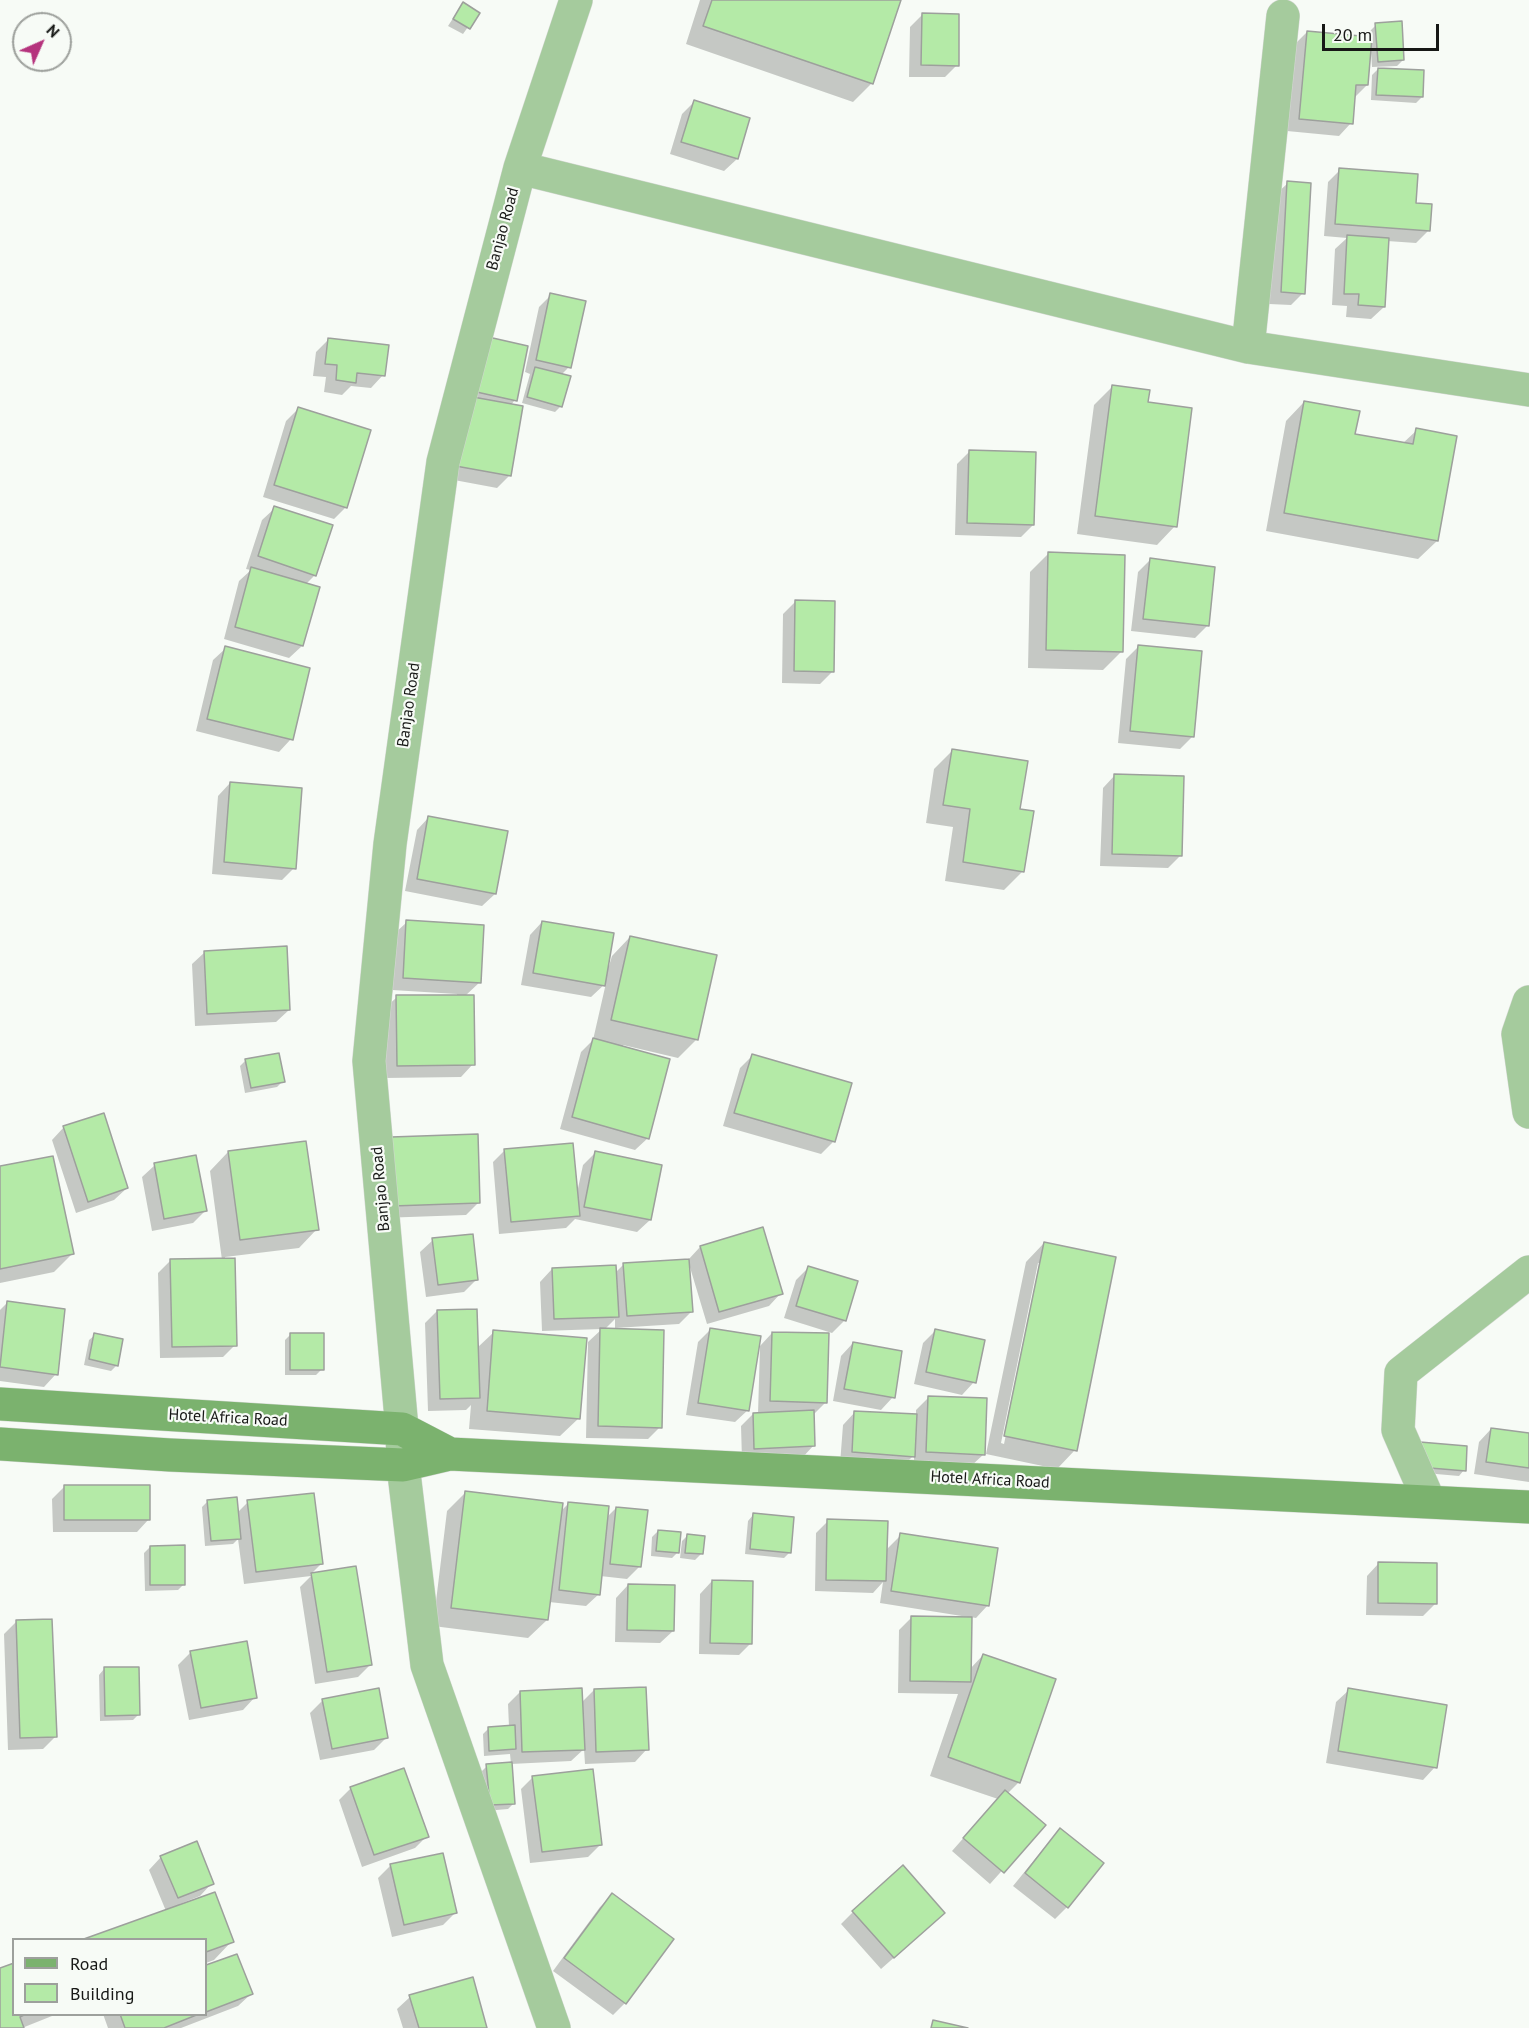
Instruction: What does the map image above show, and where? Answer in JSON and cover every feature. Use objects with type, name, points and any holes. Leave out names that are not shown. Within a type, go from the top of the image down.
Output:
[{"type":"street","name":"Banjao Road","points":[[554,2028],[427,1665],[403,1465],[402,1429],[369,1061],[390,844],[442,462],[520,168],[576,0]]},
{"type":"street","points":[[1248,347],[1283,16]]},
{"type":"street","points":[[520,168],[1248,347],[1529,390]]},
{"type":"street","points":[[1529,1002],[1518,1034],[1529,1112]]},
{"type":"street","points":[[1429,1502],[1398,1430],[1401,1373],[1529,1272]]},
{"type":"street","name":"Hotel Africa Road","points":[[0,1404],[402,1429],[450,1454]]},
{"type":"street","name":"Hotel Africa Road","points":[[0,1444],[170,1455],[403,1465],[450,1454],[1529,1507]]},
{"type":"building","points":[[712,0],[901,0],[873,84],[703,26]]},
{"type":"building","points":[[463,2],[480,13],[470,29],[453,19]]},
{"type":"building","points":[[922,13],[959,14],[959,66],[921,65]]},
{"type":"building","points":[[1402,21],[1404,60],[1378,62],[1375,23]]},
{"type":"building","points":[[1307,31],[1372,37],[1368,85],[1356,85],[1353,124],[1299,119]]},
{"type":"building","points":[[1378,68],[1424,70],[1423,97],[1376,95]]},
{"type":"building","points":[[694,100],[750,118],[738,159],[681,142]]},
{"type":"building","points":[[1339,168],[1418,174],[1416,203],[1432,204],[1430,231],[1335,224]]},
{"type":"building","points":[[1287,181],[1311,183],[1305,294],[1281,292]]},
{"type":"building","points":[[1347,235],[1389,238],[1385,307],[1358,305],[1359,294],[1344,294]]},
{"type":"building","points":[[550,293],[586,301],[571,368],[536,360]]},
{"type":"building","points":[[484,336],[528,346],[517,401],[472,391]]},
{"type":"building","points":[[328,338],[389,345],[385,376],[357,373],[356,383],[336,380],[337,365],[325,364]]},
{"type":"building","points":[[535,367],[571,376],[562,407],[527,397]]},
{"type":"building","points":[[1112,385],[1150,390],[1148,402],[1192,408],[1177,527],[1095,516]]},
{"type":"building","points":[[462,395],[523,406],[511,476],[450,465]]},
{"type":"building","points":[[1304,401],[1360,411],[1355,434],[1413,444],[1416,428],[1457,436],[1438,541],[1284,513]]},
{"type":"building","points":[[298,407],[371,430],[347,508],[274,485]]},
{"type":"building","points":[[969,450],[1036,452],[1034,525],[967,523]]},
{"type":"building","points":[[274,506],[333,525],[316,576],[258,556]]},
{"type":"building","points":[[1048,552],[1125,555],[1123,652],[1046,650]]},
{"type":"building","points":[[1150,558],[1215,567],[1209,626],[1143,619]]},
{"type":"building","points":[[251,567],[320,587],[303,646],[235,627]]},
{"type":"building","points":[[795,600],[835,601],[834,672],[794,671]]},
{"type":"building","points":[[1138,645],[1202,651],[1194,737],[1130,731]]},
{"type":"building","points":[[225,646],[310,668],[293,740],[207,719]]},
{"type":"building","points":[[952,749],[1028,761],[1020,809],[1034,811],[1024,872],[963,862],[970,809],[943,805]]},
{"type":"building","points":[[1114,774],[1184,776],[1182,856],[1112,854]]},
{"type":"building","points":[[230,782],[302,788],[296,869],[224,862]]},
{"type":"building","points":[[428,816],[508,831],[496,894],[417,879]]},
{"type":"building","points":[[406,920],[484,925],[481,983],[403,978]]},
{"type":"building","points":[[542,921],[614,933],[605,986],[533,973]]},
{"type":"building","points":[[630,936],[717,955],[698,1040],[611,1020]]},
{"type":"building","points":[[287,946],[290,1010],[207,1014],[204,951]]},
{"type":"building","points":[[396,995],[474,995],[475,1065],[397,1066]]},
{"type":"building","points":[[593,1038],[670,1059],[649,1139],[572,1117]]},
{"type":"building","points":[[279,1053],[285,1082],[251,1088],[245,1059]]},
{"type":"building","points":[[752,1054],[852,1083],[835,1142],[734,1113]]},
{"type":"building","points":[[104,1113],[128,1188],[88,1202],[63,1126]]},
{"type":"building","points":[[478,1134],[480,1203],[393,1206],[391,1137]]},
{"type":"building","points":[[306,1141],[319,1230],[240,1240],[228,1151]]},
{"type":"building","points":[[573,1143],[580,1216],[511,1222],[504,1149]]},
{"type":"building","points":[[595,1151],[662,1165],[651,1220],[584,1207]]},
{"type":"building","points":[[196,1155],[207,1211],[164,1219],[154,1163]]},
{"type":"building","points":[[53,1156],[74,1254],[0,1269],[0,1166]]},
{"type":"building","points":[[763,1227],[783,1294],[719,1312],[700,1246]]},
{"type":"building","points":[[473,1234],[478,1280],[438,1285],[432,1238]]},
{"type":"building","points":[[1044,1242],[1116,1257],[1077,1451],[1004,1436]]},
{"type":"building","points":[[235,1258],[237,1346],[172,1347],[170,1259]]},
{"type":"building","points":[[689,1259],[693,1312],[627,1316],[623,1263]]},
{"type":"building","points":[[616,1265],[619,1317],[554,1319],[552,1268]]},
{"type":"building","points":[[808,1266],[858,1281],[846,1321],[796,1306]]},
{"type":"building","points":[[7,1301],[65,1309],[58,1375],[0,1367]]},
{"type":"building","points":[[477,1309],[480,1398],[440,1399],[437,1310]]},
{"type":"building","points":[[600,1328],[664,1330],[662,1428],[598,1426]]},
{"type":"building","points":[[710,1328],[761,1336],[749,1411],[698,1403]]},
{"type":"building","points":[[935,1329],[985,1340],[976,1383],[926,1372]]},
{"type":"building","points":[[493,1330],[587,1338],[580,1419],[487,1411]]},
{"type":"building","points":[[772,1332],[829,1333],[827,1403],[770,1401]]},
{"type":"building","points":[[94,1333],[123,1339],[118,1366],[89,1359]]},
{"type":"building","points":[[290,1333],[324,1333],[324,1370],[290,1370]]},
{"type":"building","points":[[853,1342],[902,1351],[895,1398],[844,1389]]},
{"type":"building","points":[[928,1396],[987,1398],[985,1455],[926,1452]]},
{"type":"building","points":[[814,1410],[815,1446],[754,1449],[753,1413]]},
{"type":"building","points":[[854,1411],[917,1414],[915,1457],[852,1452]]},
{"type":"building","points":[[1491,1428],[1529,1433],[1529,1468],[1486,1462]]},
{"type":"building","points":[[1420,1442],[1467,1446],[1466,1471],[1418,1467]]},
{"type":"building","points":[[64,1485],[150,1485],[150,1520],[64,1520]]},
{"type":"building","points":[[465,1491],[563,1503],[548,1620],[451,1608]]},
{"type":"building","points":[[314,1493],[323,1564],[256,1572],[247,1500]]},
{"type":"building","points":[[237,1497],[241,1539],[211,1541],[207,1500]]},
{"type":"building","points":[[568,1502],[609,1506],[600,1595],[559,1590]]},
{"type":"building","points":[[616,1507],[648,1510],[641,1567],[610,1564]]},
{"type":"building","points":[[753,1513],[794,1517],[791,1553],[750,1549]]},
{"type":"building","points":[[827,1519],[888,1521],[886,1581],[826,1580]]},
{"type":"building","points":[[658,1530],[681,1532],[679,1553],[656,1551]]},
{"type":"building","points":[[900,1533],[998,1548],[989,1606],[891,1591]]},
{"type":"building","points":[[687,1534],[705,1536],[703,1554],[685,1553]]},
{"type":"building","points":[[185,1545],[185,1585],[150,1585],[150,1546]]},
{"type":"building","points":[[1378,1562],[1437,1563],[1437,1604],[1378,1603]]},
{"type":"building","points":[[356,1566],[372,1665],[327,1672],[311,1573]]},
{"type":"building","points":[[712,1580],[753,1581],[752,1644],[710,1643]]},
{"type":"building","points":[[628,1584],[675,1585],[674,1631],[627,1630]]},
{"type":"building","points":[[911,1616],[972,1617],[971,1682],[910,1681]]},
{"type":"building","points":[[52,1619],[57,1737],[20,1738],[16,1620]]},
{"type":"building","points":[[247,1641],[257,1698],[201,1708],[190,1651]]},
{"type":"building","points":[[983,1654],[1056,1679],[1020,1783],[948,1757]]},
{"type":"building","points":[[104,1667],[139,1667],[140,1715],[105,1716]]},
{"type":"building","points":[[646,1687],[649,1750],[596,1752],[594,1689]]},
{"type":"building","points":[[379,1688],[388,1738],[332,1749],[322,1699]]},
{"type":"building","points":[[582,1688],[585,1750],[522,1752],[520,1691]]},
{"type":"building","points":[[1348,1688],[1447,1705],[1437,1768],[1338,1751]]},
{"type":"building","points":[[515,1725],[516,1749],[489,1751],[488,1727]]},
{"type":"building","points":[[512,1762],[515,1804],[490,1805],[486,1764]]},
{"type":"building","points":[[404,1768],[429,1837],[374,1855],[350,1787]]},
{"type":"building","points":[[593,1769],[602,1845],[542,1852],[532,1776]]},
{"type":"building","points":[[1005,1790],[1046,1825],[1004,1873],[963,1838]]},
{"type":"building","points":[[1060,1828],[1104,1863],[1068,1908],[1025,1873]]},
{"type":"building","points":[[197,1841],[214,1884],[178,1898],[160,1856]]},
{"type":"building","points":[[443,1853],[457,1913],[404,1925],[390,1864]]},
{"type":"building","points":[[903,1865],[945,1913],[894,1958],[852,1911]]},
{"type":"building","points":[[215,1892],[234,1942],[207,1952],[207,1938],[87,1938]]},
{"type":"building","points":[[612,1893],[674,1939],[626,2004],[564,1958]]},
{"type":"building","points":[[237,1954],[253,1994],[207,2012],[207,1965]]},
{"type":"building","points":[[12,1964],[12,2016],[22,2016],[20,2017],[24,2028],[0,2028],[0,1968]]},
{"type":"building","points":[[473,1977],[487,2028],[419,2028],[409,1995]]},
{"type":"building","points":[[121,2016],[194,2016],[164,2028],[125,2028]]},
{"type":"building","points":[[933,2020],[968,2028],[931,2028]]}]
